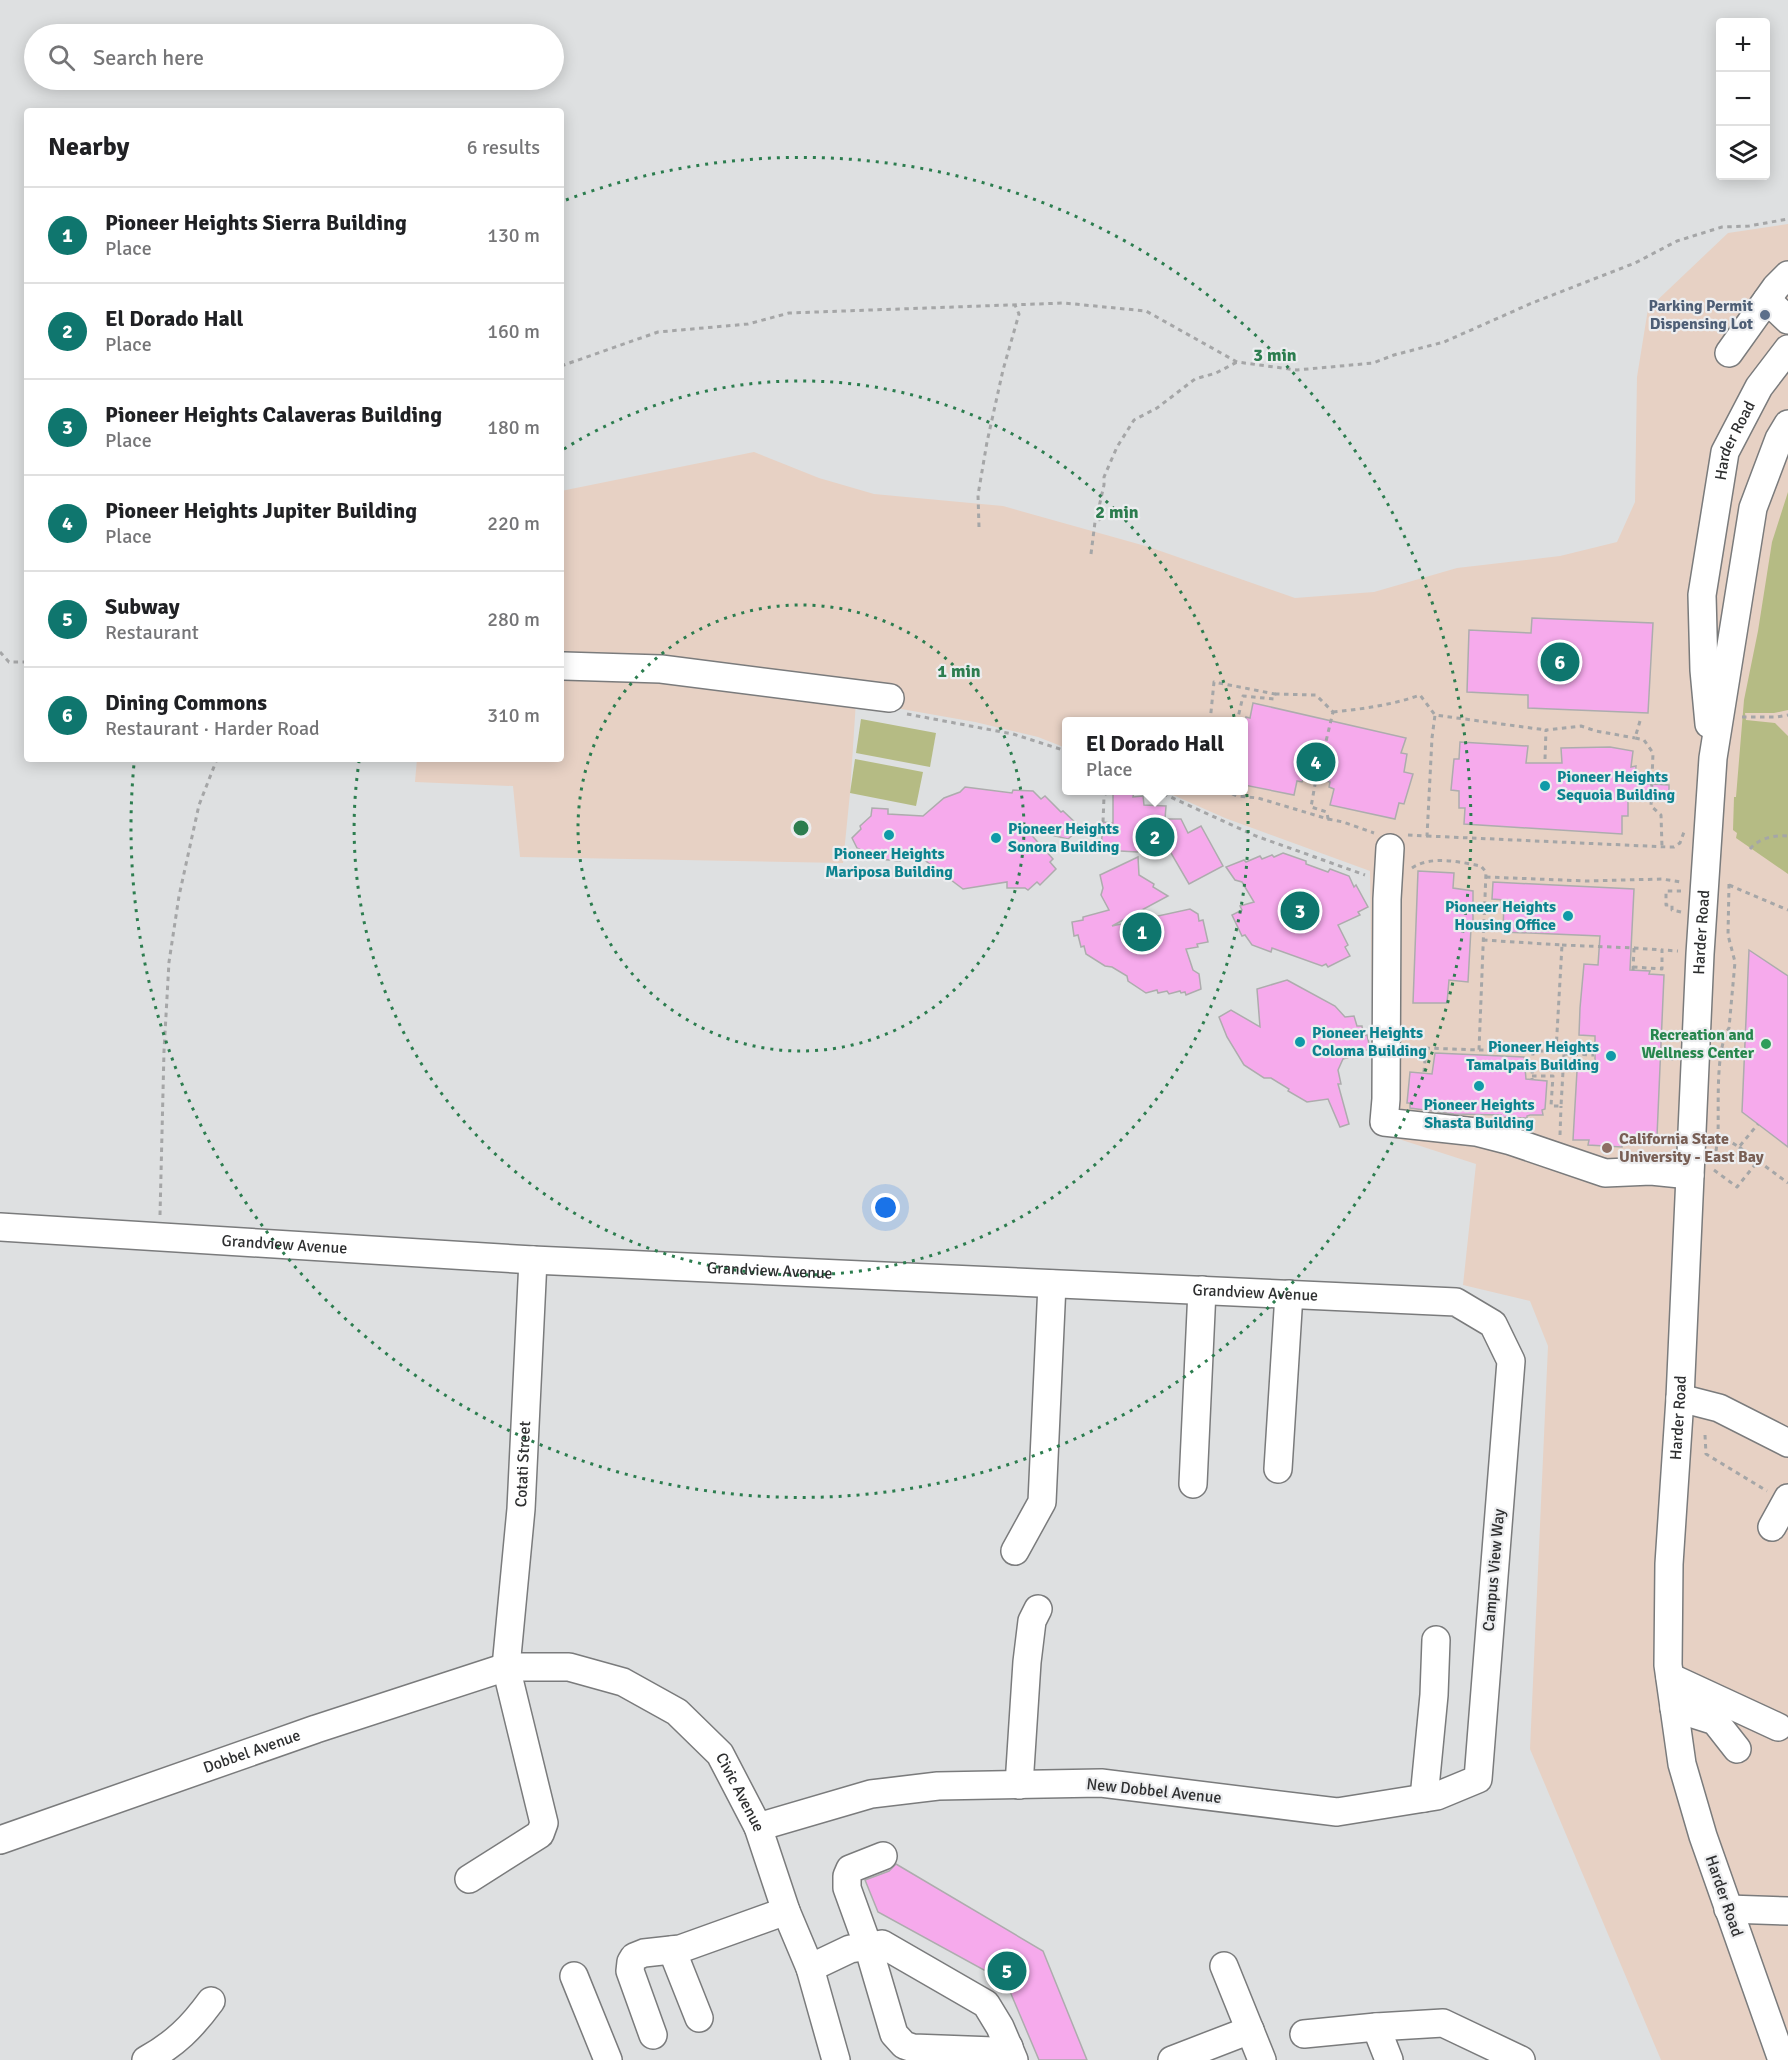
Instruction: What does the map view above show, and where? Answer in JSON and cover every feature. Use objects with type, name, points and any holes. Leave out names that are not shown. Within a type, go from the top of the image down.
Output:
[{"type":"street","points":[[1729,353],[1788,275]]},
{"type":"street","points":[[1767,300],[1788,320]]},
{"type":"street","name":"Harder Road","points":[[1713,758],[1704,670],[1702,595],[1725,452],[1759,387],[1788,349]]},
{"type":"street","name":"Harder Road","points":[[1782,2060],[1703,1836],[1682,1764],[1670,1677],[1669,1564],[1680,1398],[1700,954],[1713,758],[1753,508],[1779,439],[1788,424]]},
{"type":"street","points":[[564,666],[661,669],[895,705]]},
{"type":"street","points":[[1391,839],[1387,899],[1384,1122],[1476,1132],[1511,1141],[1605,1173],[1652,1171],[1690,1175]]},
{"type":"street","name":"Grandview Avenue","points":[[0,1227],[533,1260],[1456,1302],[1493,1324],[1511,1361]]},
{"type":"street","name":"Cotati Street","points":[[469,1879],[540,1834],[544,1823],[506,1666],[521,1509],[533,1260]]},
{"type":"street","points":[[1015,1551],[1042,1502],[1052,1284]]},
{"type":"street","points":[[1193,1484],[1202,1290]]},
{"type":"street","points":[[1278,1469],[1290,1294]]},
{"type":"street","name":"Campus View Way","points":[[1478,1779],[1511,1361]]},
{"type":"street","points":[[1680,1398],[1719,1408],[1788,1443]]},
{"type":"street","points":[[1772,1527],[1781,1496]]},
{"type":"street","points":[[1019,1785],[1027,1662],[1032,1621],[1038,1609]]},
{"type":"street","points":[[1424,1798],[1434,1695],[1436,1640]]},
{"type":"street","name":"Civic Avenue","points":[[506,1666],[569,1667],[623,1682],[677,1712],[720,1754],[758,1827],[786,1911],[810,1968],[836,2060]]},
{"type":"street","name":"Dobbel Avenue","points":[[0,1840],[316,1729],[506,1666]]},
{"type":"street","points":[[1670,1677],[1778,1727]]},
{"type":"street","points":[[1674,1708],[1715,1721],[1737,1749]]},
{"type":"street","name":"New Dobbel Avenue","points":[[758,1827],[871,1794],[938,1786],[1101,1783],[1337,1812],[1437,1796],[1478,1779]]},
{"type":"street","points":[[883,1856],[850,1869],[847,1876],[847,1888],[868,1946],[894,2034],[904,2045],[913,2048],[994,2051],[1012,2054]]},
{"type":"street","points":[[1728,1909],[1788,1911]]},
{"type":"street","points":[[653,2035],[630,1971],[634,1957],[644,1953],[680,1949],[786,1911]]},
{"type":"street","points":[[810,1968],[850,1949],[882,1944],[986,2004],[1012,2054]]},
{"type":"street","points":[[672,1950],[699,2018]]},
{"type":"street","points":[[1224,1966],[1262,2060]]},
{"type":"street","points":[[574,1976],[608,2060]]},
{"type":"street","points":[[146,2060],[161,2052],[194,2024],[211,2001]]},
{"type":"street","points":[[1304,2034],[1443,2023],[1511,2055]]},
{"type":"street","points":[[1376,2027],[1389,2060]]},
{"type":"street","points":[[1172,2060],[1250,2030]]},
{"type":"street","points":[[1476,2060],[1511,2055]]},
{"type":"path","points":[[564,365],[658,332],[748,324],[789,313],[1064,303],[1146,311],[1238,362],[1297,370],[1373,363],[1444,342],[1532,303],[1635,263],[1677,241],[1722,226],[1749,226],[1788,219]]},
{"type":"path","points":[[979,527],[978,495],[983,463],[1003,370],[1019,315],[1015,305]]},
{"type":"path","points":[[1090,554],[1095,522],[1102,518],[1099,507],[1104,477],[1117,447],[1134,420],[1157,408],[1195,380],[1238,362]]},
{"type":"path","points":[[0,652],[9,662],[24,662]]},
{"type":"path","points":[[1210,717],[1214,682],[1275,694],[1316,695],[1333,712]]},
{"type":"path","points":[[1238,717],[1243,696],[1274,699],[1275,694]]},
{"type":"path","points":[[1333,712],[1400,702],[1420,695],[1435,715],[1427,836]]},
{"type":"path","points":[[895,705],[1013,734],[1062,750]]},
{"type":"path","points":[[1322,758],[1333,712]]},
{"type":"path","points":[[1435,715],[1546,730],[1581,726],[1644,740],[1653,753],[1651,806],[1661,815],[1662,847]]},
{"type":"path","points":[[1740,717],[1788,715]]},
{"type":"path","points":[[1635,738],[1640,721]]},
{"type":"path","points":[[1545,759],[1546,730]]},
{"type":"path","points":[[159,1237],[169,962],[179,897],[199,805],[216,762]]},
{"type":"path","points":[[1316,779],[1311,807],[1327,812],[1328,819]]},
{"type":"path","points":[[1103,822],[1105,795]]},
{"type":"path","points":[[1166,795],[1256,836],[1368,876],[1371,870]]},
{"type":"path","points":[[1236,795],[1258,798],[1343,822],[1391,839],[1427,836],[1674,847],[1680,843],[1684,832]]},
{"type":"path","points":[[1750,849],[1761,840],[1773,836],[1788,836]]},
{"type":"path","points":[[1414,866],[1426,861],[1464,863],[1481,866],[1486,872],[1479,1050]]},
{"type":"path","points":[[1730,875],[1728,935],[1735,962],[1729,1028],[1723,1037],[1720,1052],[1718,1134],[1714,1172],[1737,1187],[1758,1161]]},
{"type":"path","points":[[1486,877],[1587,881],[1662,879],[1682,881],[1681,892],[1666,891],[1666,905],[1672,905],[1672,910],[1681,911],[1680,920]]},
{"type":"path","points":[[1729,885],[1788,910]]},
{"type":"path","points":[[1483,940],[1678,951],[1678,949]]},
{"type":"path","points":[[1556,1051],[1562,945]]},
{"type":"path","points":[[1634,948],[1633,969],[1662,969],[1662,950]]},
{"type":"path","points":[[1426,1048],[1594,1054]]},
{"type":"path","points":[[1533,1051],[1532,1077],[1553,1076],[1551,1106],[1561,1107]]},
{"type":"path","points":[[1559,1145],[1564,1054]]},
{"type":"path","points":[[1644,1057],[1674,1059],[1673,1070]]},
{"type":"path","points":[[1739,1147],[1758,1124]]},
{"type":"path","points":[[1718,1134],[1788,1183]]},
{"type":"path","points":[[1704,1435],[1706,1454],[1781,1496]]},
{"type":"shaded area","name":"California State University - East Bay","points":[[1788,224],[1788,2060],[1661,2060],[1530,1749],[1548,1346],[1530,1301],[1463,1285],[1476,1164],[1374,1131],[1370,871],[1225,818],[1173,795],[1248,795],[1248,717],[1062,717],[1062,746],[1038,737],[975,722],[856,701],[843,863],[520,857],[513,786],[415,782],[417,762],[564,762],[564,490],[754,452],[819,478],[874,494],[1003,506],[1149,547],[1295,598],[1374,592],[1457,568],[1560,556],[1617,542],[1635,502],[1637,377],[1648,309],[1728,233]]},
{"type":"green space","points":[[1788,492],[1788,710],[1774,713],[1745,713],[1746,720],[1775,723],[1788,736],[1788,874],[1736,838],[1737,833],[1733,830],[1744,700],[1772,542]]},
{"type":"green space","points":[[861,719],[936,733],[930,767],[856,753]]},
{"type":"green space","points":[[855,759],[923,772],[916,806],[850,793]]},
{"type":"building","points":[[1532,618],[1653,623],[1648,713],[1528,708],[1528,695],[1467,692],[1469,630],[1531,633]]},
{"type":"building","points":[[1253,703],[1406,738],[1401,753],[1407,754],[1404,772],[1413,774],[1404,804],[1399,803],[1395,819],[1330,805],[1334,789],[1329,787],[1330,782],[1304,777],[1302,782],[1297,781],[1294,795],[1248,786],[1248,718],[1250,718]]},
{"type":"building","name":"Pioneer Heights Sequoia Building","points":[[1460,742],[1528,746],[1526,763],[1562,763],[1561,748],[1610,747],[1633,751],[1631,767],[1636,766],[1635,783],[1669,785],[1669,798],[1628,797],[1628,816],[1622,816],[1622,834],[1464,824],[1465,808],[1459,808],[1459,791],[1451,790],[1454,759],[1459,759]]},
{"type":"building","name":"Pioneer Heights Sonora Building","points":[[965,787],[1012,793],[1013,790],[1033,791],[1041,799],[1045,796],[1081,828],[1068,839],[1026,829],[1053,859],[1050,862],[1056,869],[1040,885],[1037,882],[1028,890],[1007,888],[1007,882],[963,889],[923,859],[901,858],[900,861],[878,859],[857,848],[852,838],[871,816],[872,808],[888,809],[888,814],[923,816],[944,798],[960,792]]},
{"type":"building","points":[[1113,795],[1143,796],[1144,805],[1166,806],[1165,819],[1181,819],[1188,833],[1201,826],[1223,866],[1189,884],[1167,846],[1166,849],[1138,848],[1138,852],[1101,850],[1103,822],[1113,823]]},
{"type":"building","points":[[1283,853],[1328,872],[1330,869],[1349,876],[1354,887],[1356,885],[1368,907],[1358,912],[1360,915],[1338,925],[1348,945],[1345,947],[1350,956],[1328,967],[1326,964],[1322,966],[1272,948],[1271,952],[1252,945],[1245,935],[1242,936],[1232,915],[1242,910],[1240,906],[1254,902],[1242,882],[1235,880],[1226,867],[1260,856],[1262,859]]},
{"type":"building","points":[[1138,857],[1139,875],[1168,896],[1112,926],[1190,909],[1198,914],[1199,921],[1203,920],[1208,942],[1186,949],[1193,970],[1199,974],[1201,989],[1186,995],[1185,992],[1180,991],[1169,994],[1167,991],[1158,993],[1157,990],[1146,993],[1128,981],[1127,976],[1086,954],[1084,946],[1081,947],[1078,935],[1074,936],[1072,922],[1109,910],[1101,895],[1103,888],[1100,875]]},
{"type":"building","points":[[1418,871],[1454,873],[1453,888],[1473,891],[1473,928],[1471,928],[1468,982],[1449,980],[1447,1003],[1413,1003]]},
{"type":"building","points":[[1493,882],[1634,889],[1630,970],[1650,971],[1649,974],[1664,975],[1657,1136],[1640,1135],[1640,1139],[1622,1139],[1622,1147],[1588,1145],[1589,1140],[1573,1140],[1577,1071],[1593,1071],[1595,1067],[1595,1036],[1579,1035],[1580,1008],[1584,964],[1598,965],[1600,936],[1503,932],[1504,900],[1492,899]]},
{"type":"building","name":"Recreation and Wellness Center","points":[[1749,950],[1788,976],[1788,1147],[1742,1112]]},
{"type":"building","name":"Pioneer Heights Coloma Building","points":[[1287,980],[1335,1006],[1345,1017],[1354,1016],[1357,1026],[1362,1026],[1363,1036],[1367,1035],[1370,1048],[1343,1059],[1338,1070],[1341,1084],[1338,1084],[1349,1124],[1340,1127],[1328,1099],[1307,1102],[1271,1078],[1264,1078],[1244,1065],[1227,1037],[1219,1017],[1231,1010],[1260,1027],[1257,989]]},
{"type":"building","name":"Pioneer Heights Shasta Building","points":[[1435,1053],[1524,1057],[1526,1079],[1547,1081],[1543,1115],[1530,1115],[1527,1118],[1501,1117],[1501,1115],[1454,1114],[1410,1108],[1410,1103],[1407,1103],[1410,1072],[1432,1074]]},
{"type":"building","points":[[896,1864],[1043,1951],[1087,2060],[1039,2060],[1006,1982],[878,1912],[865,1880],[889,1871]]},
{"type":"place","name":"Parking Permit Dispensing Lot","points":[[1765,315]]},
{"type":"place","name":"Dining Commons","points":[[1560,662]]},
{"type":"place","name":"Pioneer Heights Jupiter Building","points":[[1316,762]]},
{"type":"place","name":"Pioneer Heights Sequoia Building","points":[[1545,786]]},
{"type":"place","name":"Pioneer Heights Mariposa Building","points":[[889,835]]},
{"type":"place","name":"El Dorado Hall","points":[[1155,837]]},
{"type":"place","name":"Pioneer Heights Sonora Building","points":[[996,838]]},
{"type":"place","name":"Pioneer Heights Calaveras Building","points":[[1300,911]]},
{"type":"place","name":"Pioneer Heights Housing Office","points":[[1568,916]]},
{"type":"place","name":"Pioneer Heights Sierra Building","points":[[1142,932]]},
{"type":"place","name":"Pioneer Heights Coloma Building","points":[[1300,1042]]},
{"type":"place","name":"Recreation and Wellness Center","points":[[1766,1044]]},
{"type":"place","name":"Pioneer Heights Tamalpais Building","points":[[1611,1056]]},
{"type":"place","name":"Pioneer Heights Shasta Building","points":[[1479,1086]]},
{"type":"place","name":"California State University - East Bay","points":[[1607,1148]]},
{"type":"place","name":"Subway","points":[[1007,1971]]}]
